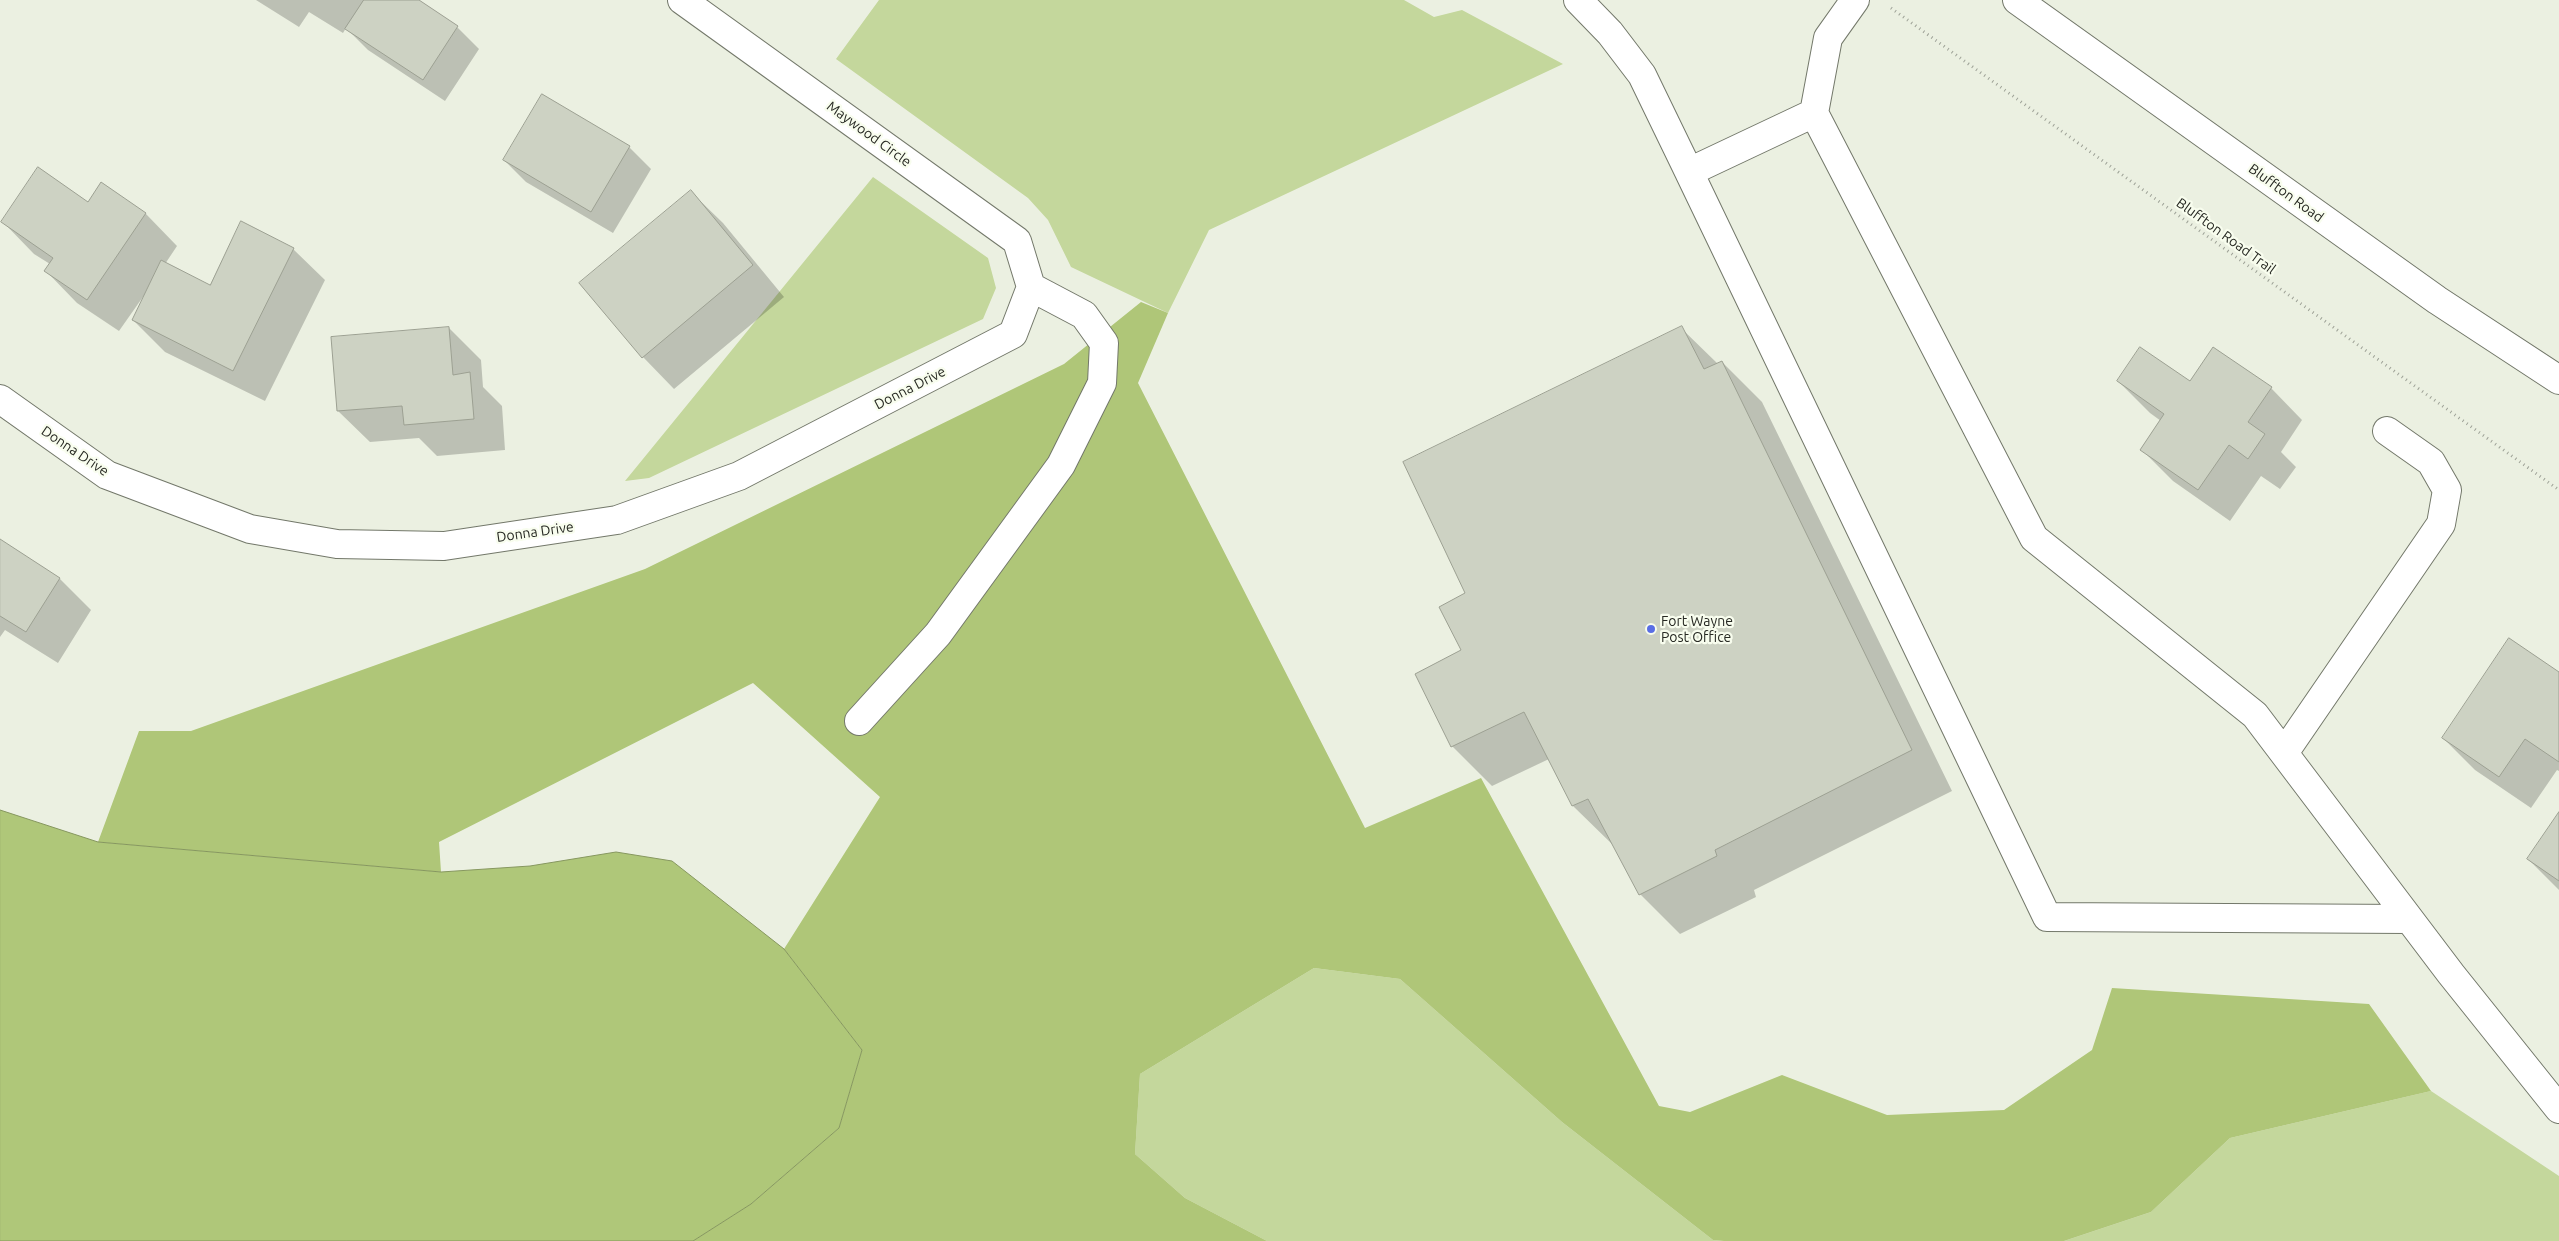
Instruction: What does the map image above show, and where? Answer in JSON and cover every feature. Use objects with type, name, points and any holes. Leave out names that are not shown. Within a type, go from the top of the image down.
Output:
[{"type":"street","name":"Maywood Circle","points":[[682,0],[1017,240],[1031,287]]},
{"type":"street","points":[[1578,0],[1610,33],[1642,75],[2047,917],[2409,919]]},
{"type":"street","points":[[1855,0],[1828,38],[1814,114],[2034,538],[2255,715],[2409,919],[2559,1109]]},
{"type":"street","name":"Bluffton Road","points":[[2017,0],[2429,295],[2559,380]]},
{"type":"street","points":[[1689,172],[1814,114]]},
{"type":"street","name":"Donna Drive","points":[[0,399],[107,475],[250,530],[337,544],[444,546],[617,520],[739,476],[1014,334],[1031,287]]},
{"type":"street","points":[[859,721],[938,634],[1061,464],[1102,383],[1104,343],[1084,315],[1031,287]]},
{"type":"street","points":[[2284,753],[2441,524],[2447,490],[2431,462],[2387,430]]},
{"type":"path","name":"Bluffton Road Trail","points":[[1888,6],[2559,490]]},
{"type":"shaded area","points":[[879,0],[1404,0],[1434,17],[1462,10],[1563,64],[1209,230],[1168,313],[1071,267],[1048,220],[1028,198],[836,59]]},
{"type":"shaded area","points":[[873,177],[988,258],[996,288],[983,319],[649,478],[625,481]]},
{"type":"shaded area","points":[[1141,302],[1168,313],[1138,383],[1365,828],[1481,778],[1659,1106],[1690,1112],[1782,1075],[1887,1115],[2004,1110],[2092,1050],[2112,988],[2369,1004],[2431,1091],[2230,1138],[2151,1212],[2064,1241],[1713,1240],[1562,1122],[1400,979],[1314,968],[1140,1074],[1135,1154],[1185,1198],[1267,1241],[693,1241],[751,1204],[839,1128],[862,1050],[784,949],[880,797],[753,683],[439,842],[441,872],[98,842],[139,731],[191,731],[645,569],[1064,364]]},
{"type":"shaded area","points":[[0,810],[98,842],[441,872],[530,866],[616,852],[672,861],[784,949],[862,1050],[839,1128],[751,1204],[693,1241],[0,1241]]},
{"type":"shaded area","points":[[1314,968],[1400,979],[1562,1122],[1713,1240],[1724,1241],[1267,1241],[1185,1198],[1135,1154],[1140,1074]]},
{"type":"shaded area","points":[[2431,1091],[2559,1176],[2559,1241],[2064,1241],[2151,1212],[2230,1138]]},
{"type":"building","points":[[364,0],[419,0],[458,26],[423,80],[345,29]]},
{"type":"building","points":[[542,94],[630,146],[591,212],[503,160]]},
{"type":"building","points":[[38,167],[88,202],[101,182],[146,213],[87,300],[44,271],[53,258],[1,222]]},
{"type":"building","points":[[691,190],[753,265],[642,358],[579,283]]},
{"type":"building","points":[[241,221],[294,248],[233,371],[132,320],[161,260],[210,285]]},
{"type":"building","name":"Fort Wayne Post Office","points":[[1682,326],[1704,369],[1722,361],[1912,750],[1715,850],[1717,856],[1639,895],[1588,799],[1572,806],[1524,712],[1451,747],[1415,674],[1461,650],[1439,607],[1465,593],[1403,462]]},
{"type":"building","points":[[449,327],[453,375],[470,372],[474,419],[404,425],[402,406],[337,411],[331,337]]},
{"type":"building","points":[[2140,347],[2190,381],[2213,347],[2272,387],[2248,422],[2265,434],[2248,459],[2229,445],[2198,490],[2140,450],[2164,414],[2117,381]]},
{"type":"building","points":[[0,539],[60,578],[26,632],[0,616]]},
{"type":"building","points":[[2509,638],[2559,672],[2559,762],[2525,739],[2499,777],[2442,738]]},
{"type":"building","points":[[2559,812],[2559,881],[2527,859]]},
{"type":"place","name":"Fort Wayne Post Office","points":[[1651,629]]}]
